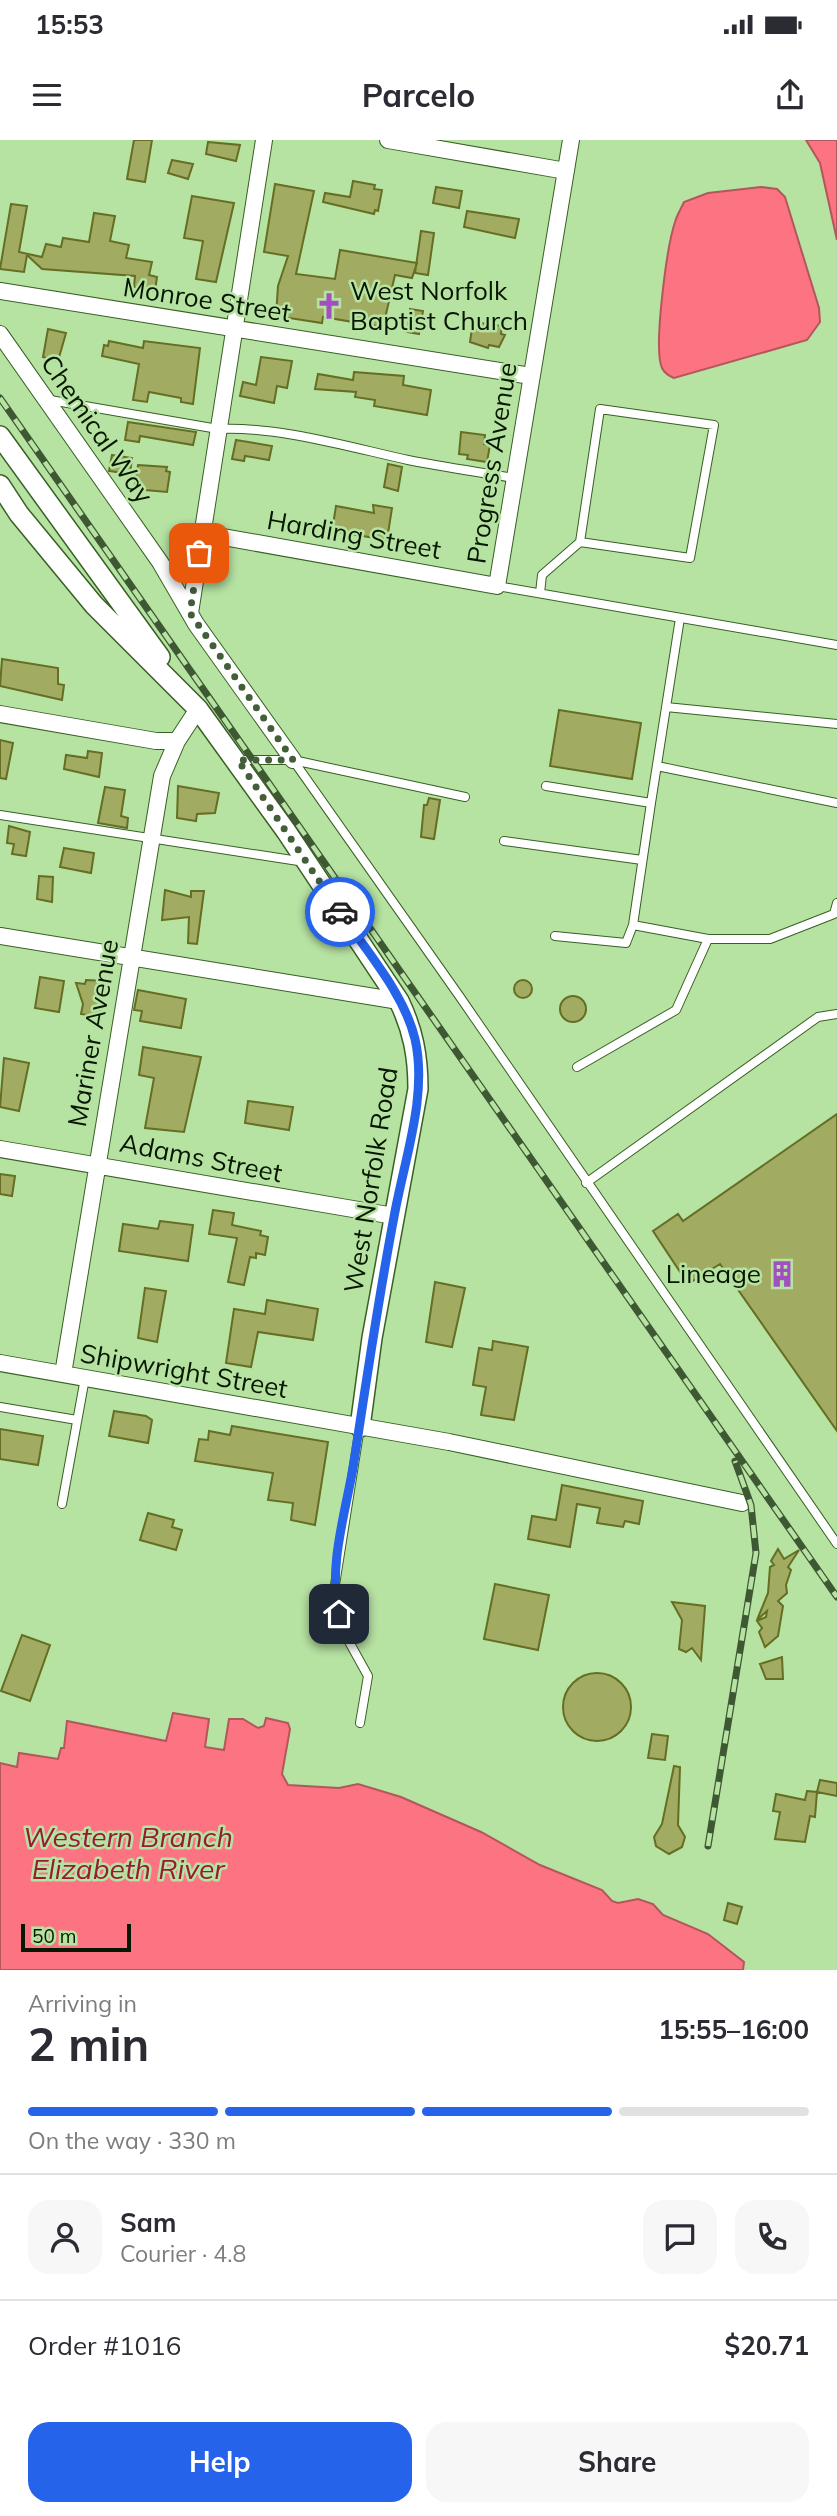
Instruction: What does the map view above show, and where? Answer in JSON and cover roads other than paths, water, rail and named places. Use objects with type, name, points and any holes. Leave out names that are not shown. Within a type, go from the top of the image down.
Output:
[{"type":"street","points":[[190,613],[264,140]]},
{"type":"street","points":[[388,140],[566,171]]},
{"type":"street","name":"Progress Avenue","points":[[497,586],[571,140]]},
{"type":"street","name":"Monroe Street","points":[[0,291],[531,376]]},
{"type":"street","name":"Chemical Way","points":[[0,334],[160,562],[190,613],[293,760]]},
{"type":"street","name":"West Norfolk Road","points":[[0,436],[238,760],[399,1000],[415,1039],[418,1089],[394,1216],[360,1427]]},
{"type":"street","name":"West Norfolk Road","points":[[0,485],[19,514],[94,605],[195,705]]},
{"type":"street","name":"Harding Street","points":[[201,533],[497,586]]},
{"type":"street","name":"Mariner Avenue","points":[[63,1374],[162,776],[195,705]]},
{"type":"street","points":[[0,714],[156,741],[177,741]]},
{"type":"street","points":[[0,936],[399,1000]]},
{"type":"street","name":"Adams Street","points":[[0,1149],[96,1163],[212,1187],[394,1216]]},
{"type":"street","name":"Shipwright Street","points":[[0,1363],[663,1484],[741,1503]]},
{"type":"lane","points":[[47,400],[218,429],[245,430],[337,444],[412,461],[514,478]]},
{"type":"lane","points":[[540,593],[542,575],[580,542],[600,409],[714,425],[690,558],[580,542]]},
{"type":"lane","points":[[497,586],[837,645]]},
{"type":"lane","points":[[555,936],[626,943],[633,925],[680,618]]},
{"type":"lane","points":[[666,707],[837,724]]},
{"type":"lane","points":[[238,760],[293,760],[465,797]]},
{"type":"lane","points":[[293,760],[837,1544]]},
{"type":"lane","points":[[657,766],[837,803]]},
{"type":"lane","points":[[546,786],[651,803]]},
{"type":"lane","points":[[0,815],[307,863]]},
{"type":"lane","points":[[504,841],[642,860]]},
{"type":"lane","points":[[633,925],[708,939],[770,939],[834,914],[837,903]]},
{"type":"lane","points":[[577,1067],[676,1010],[708,939]]},
{"type":"lane","points":[[586,1183],[818,1017],[837,1014]]},
{"type":"lane","points":[[62,1504],[85,1378]]},
{"type":"lane","points":[[0,1407],[77,1420]]},
{"type":"lane","name":"West Norfolk Road","points":[[360,1427],[335,1585],[335,1599],[347,1638],[368,1676],[360,1723]]},
{"type":"water","points":[[806,140],[837,140],[837,240],[820,163]]},
{"type":"water","points":[[761,187],[777,189],[785,197],[819,308],[820,322],[807,340],[674,378],[662,368],[659,340],[668,252],[678,214],[684,202],[708,193]]},
{"type":"water","name":"Western Branch Elizabeth River","points":[[173,1713],[209,1719],[205,1747],[224,1750],[229,1719],[243,1719],[258,1728],[264,1726],[266,1718],[288,1723],[290,1729],[282,1774],[288,1785],[339,1788],[358,1784],[401,1797],[481,1832],[540,1865],[602,1890],[612,1901],[618,1903],[638,1899],[653,1904],[663,1915],[708,1934],[744,1962],[743,1970],[0,1970],[0,1763],[17,1767],[19,1753],[58,1759],[61,1748],[64,1748],[67,1721],[166,1741]]},
{"type":"railway","points":[[0,398],[837,1597]]},
{"type":"railway","points":[[708,1846],[756,1553],[751,1505],[735,1461]]},
{"type":"place","name":"West Norfolk Baptist Church","points":[[329,306]]},
{"type":"place","name":"Lineage","points":[[782,1274]]}]
